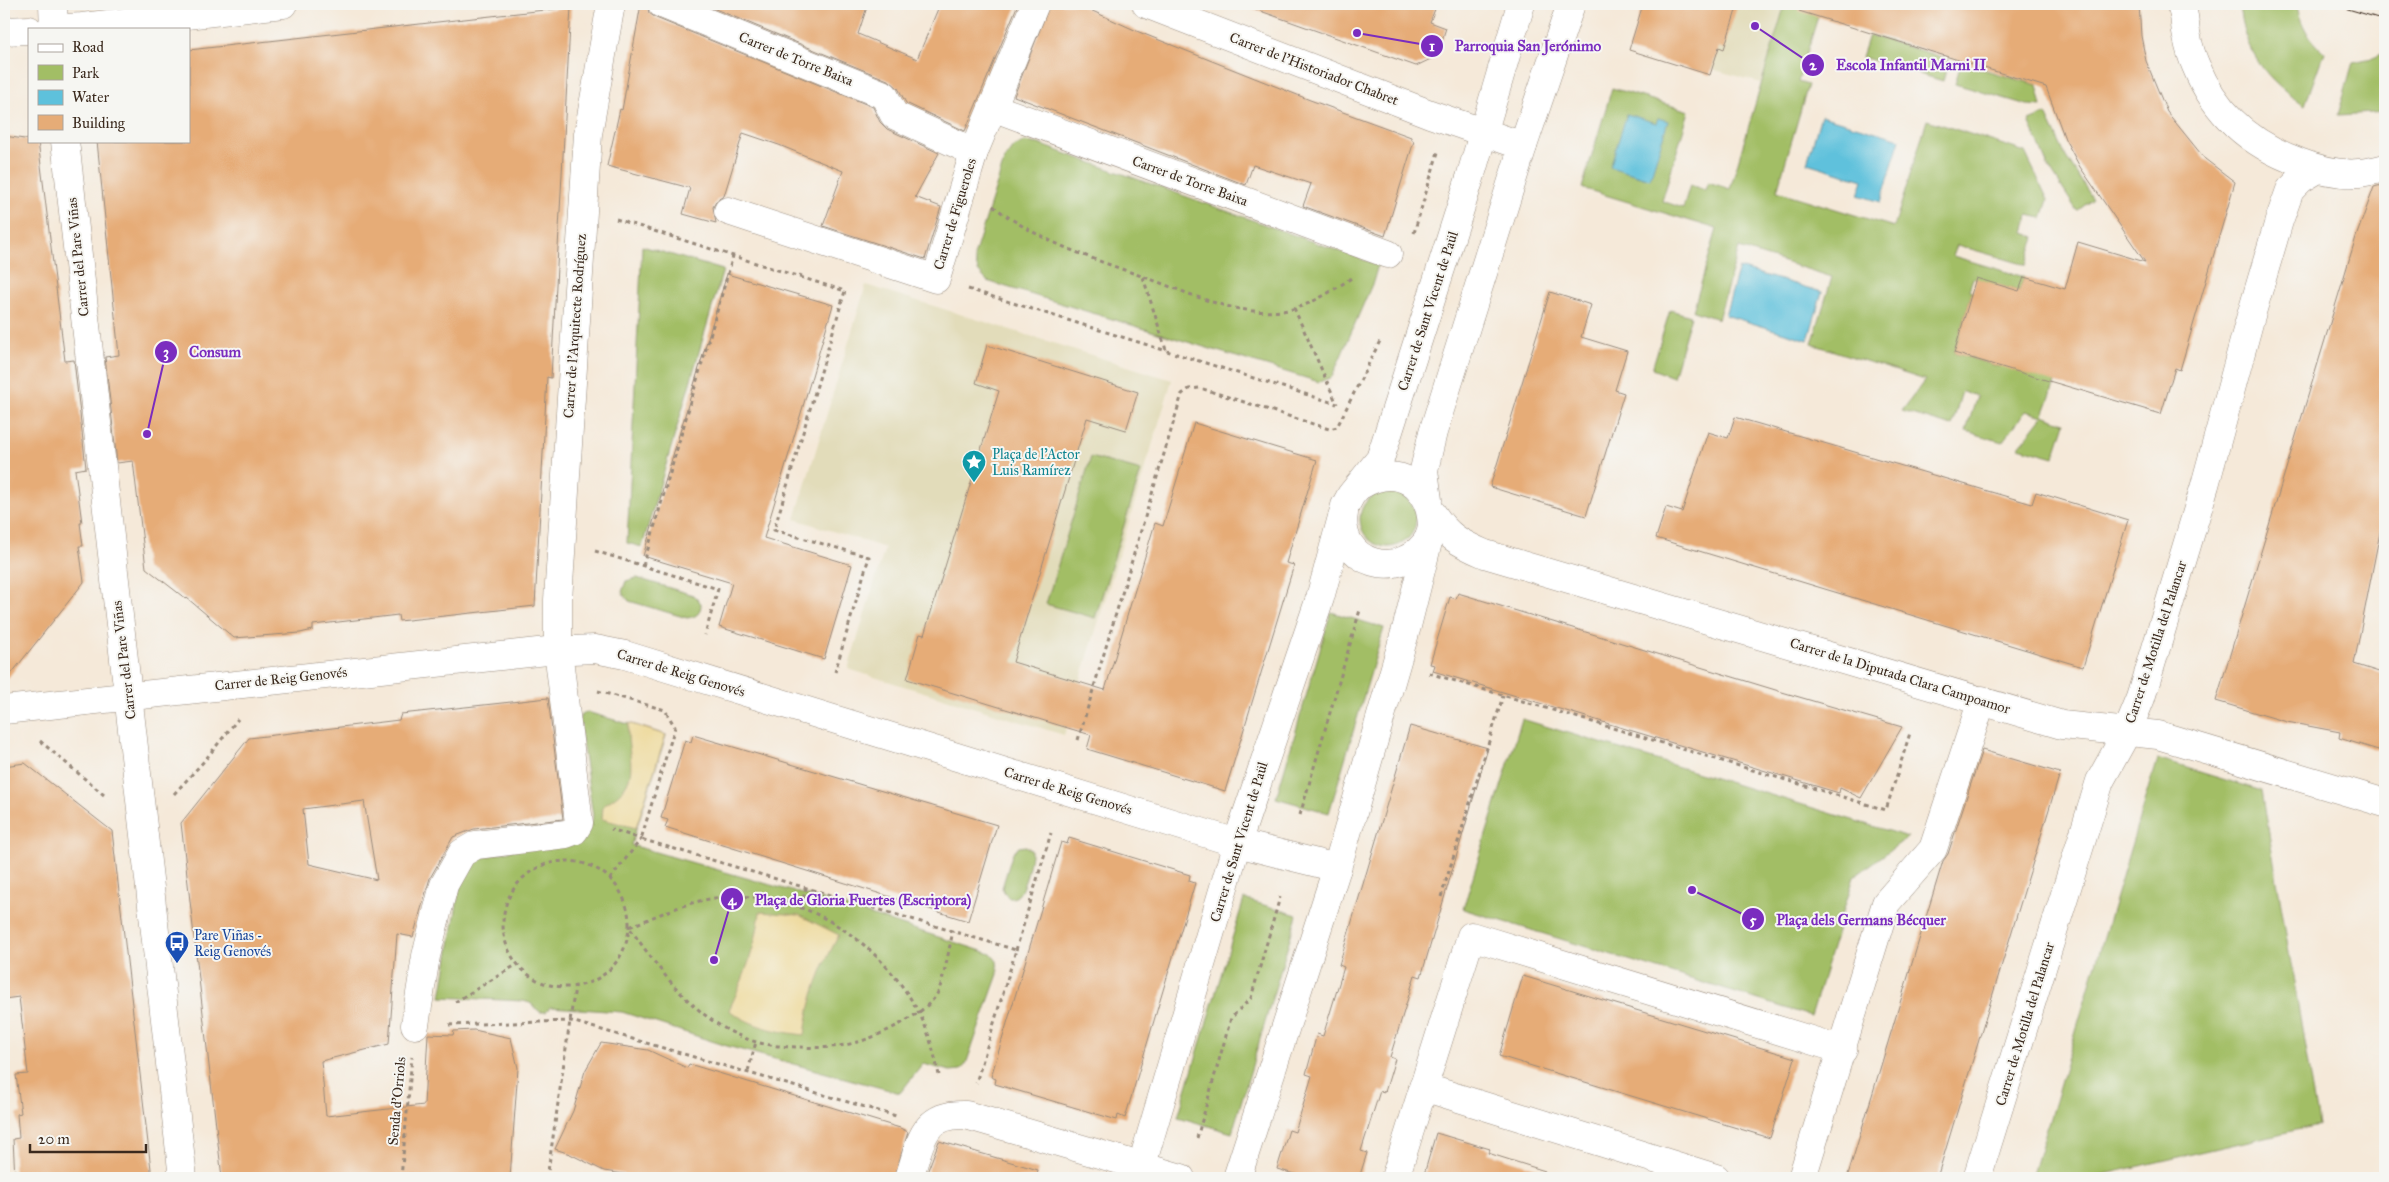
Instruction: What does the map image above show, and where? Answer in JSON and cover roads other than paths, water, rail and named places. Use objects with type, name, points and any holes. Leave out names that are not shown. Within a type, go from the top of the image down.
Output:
[{"type":"street","points":[[53,4],[54,28]]},
{"type":"street","points":[[63,28],[283,4]]},
{"type":"street","name":"Carrer de l'Arquitecte Rodríguez","points":[[416,1026],[426,956],[444,885],[462,852],[476,845],[566,834],[574,831],[579,823],[558,650],[558,600],[588,134],[611,4]]},
{"type":"street","name":"Carrer de Torre Baixa","points":[[662,4],[884,95],[894,115],[974,152]]},
{"type":"street","name":"Carrer de Figueroles","points":[[728,211],[936,279],[974,152],[1036,4]]},
{"type":"street","name":"Carrer de l'Historiador Chabret","points":[[1146,4],[1448,121],[1484,132]]},
{"type":"street","name":"Carrer de Sant Vicent de Paül","points":[[1140,1172],[1237,844],[1353,496],[1380,459],[1484,132],[1521,4]]},
{"type":"street","points":[[1237,1178],[1336,868],[1407,626],[1429,517],[1424,470],[1433,432],[1523,146],[1571,4]]},
{"type":"street","points":[[2182,6],[2187,38],[2195,66],[2208,92],[2226,116],[2247,136],[2273,153],[2318,169],[2358,173],[2385,168]]},
{"type":"street","points":[[4,31],[28,30]]},
{"type":"street","name":"Carrer de Torre Baixa","points":[[992,107],[1400,248]]},
{"type":"street","points":[[1484,132],[1523,146]]},
{"type":"street","name":"Carrer del Pare Viñas","points":[[65,142],[184,1178]]},
{"type":"street","name":"Carrer de Motilla del Palancar","points":[[1977,1178],[2100,782],[2127,732],[2141,698],[2205,486],[2278,221],[2290,190],[2301,179],[2318,169]]},
{"type":"street","points":[[1385,475],[1398,476],[1415,485],[1429,517],[1422,550],[1411,558],[1399,563],[1386,565],[1373,562],[1361,555],[1351,546],[1345,533],[1343,520],[1353,496],[1372,478],[1385,475]]},
{"type":"street","name":"Carrer de la Diputada Clara Campoamor","points":[[1429,517],[1462,544],[1485,554],[2062,725],[2158,735],[2385,803]]},
{"type":"street","name":"Carrer de Reig Genovés","points":[[4,710],[128,695],[558,650],[595,649],[625,655],[1237,844],[1336,868]]},
{"type":"street","points":[[1802,1178],[1843,1050],[1886,903],[1933,849],[1982,700]]},
{"type":"street","points":[[1395,1178],[1470,936],[1843,1050]]},
{"type":"street","points":[[1423,1087],[1716,1178]]},
{"type":"street","points":[[909,1178],[924,1133],[934,1121],[948,1114],[966,1115],[1140,1172],[1181,1178]]},
{"type":"water","points":[[1627,114],[1656,123],[1658,118],[1668,121],[1650,179],[1610,167]]},
{"type":"water","points":[[1821,116],[1900,139],[1881,202],[1858,195],[1863,180],[1807,163]]},
{"type":"water","points":[[1739,268],[1822,292],[1808,340],[1725,315]]},
{"type":"tram line","points":[[2331,4],[2385,20]]},
{"type":"place","name":"Escola Infantil Marni II","points":[[1755,26]]},
{"type":"place","name":"Parroquia San Jerónimo","points":[[1357,33]]},
{"type":"place","name":"Consum","points":[[147,434]]},
{"type":"place","name":"Plaça de l'Actor Luis Ramírez","points":[[974,483]]},
{"type":"place","name":"Plaça dels Germans Bécquer","points":[[1692,890]]},
{"type":"place","name":"Plaça de Gloria Fuertes (Escriptora)","points":[[714,960]]},
{"type":"place","name":"Pare Viñas - Reig Genovés","points":[[177,964]]}]
